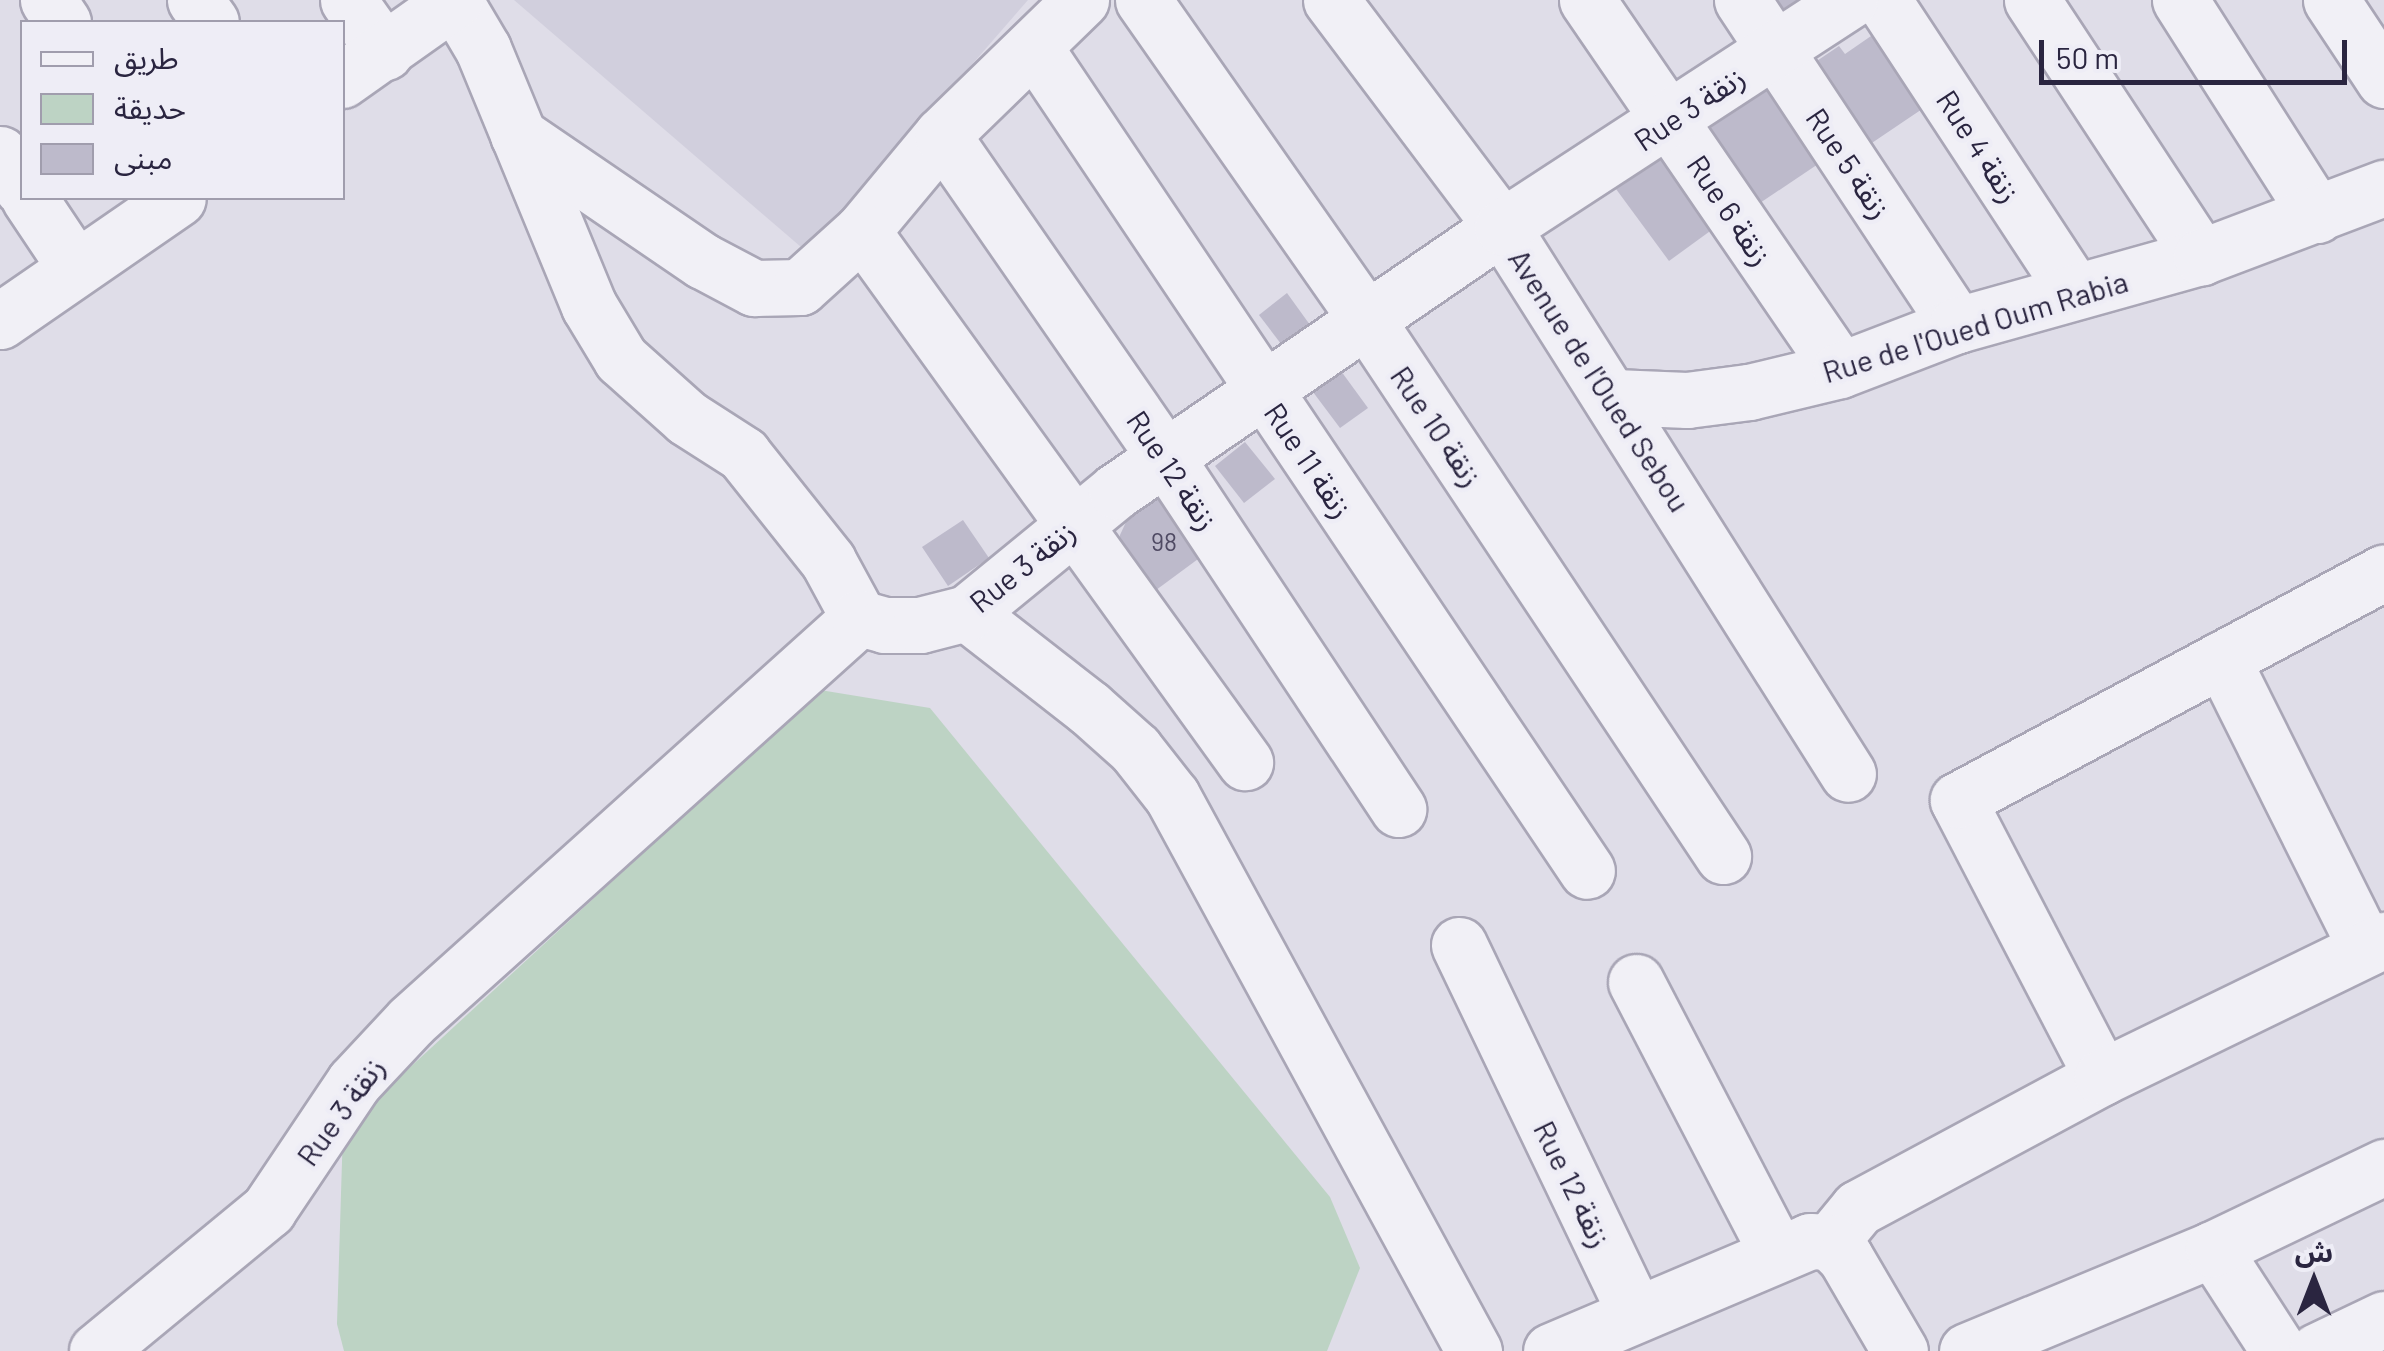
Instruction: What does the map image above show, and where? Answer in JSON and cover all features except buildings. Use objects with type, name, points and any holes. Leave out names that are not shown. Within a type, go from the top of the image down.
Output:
[{"type":"street","points":[[348,0],[364,66],[454,0],[483,49],[589,306],[621,359],[636,377],[687,418],[743,454],[828,561],[858,618]]},
{"type":"street","points":[[518,135],[703,261],[754,288],[800,287],[862,232],[942,135],[1080,0]]},
{"type":"street","name":"Rue 10 زنقة","points":[[1144,0],[1366,319],[1722,856]]},
{"type":"street","name":"Avenue de l'Oued Sebou","points":[[1332,0],[1502,227],[1614,397],[1848,774]]},
{"type":"street","name":"Rue 6 زنقة","points":[[1587,0],[1840,370]]},
{"type":"street","name":"Rue 5 زنقة","points":[[1742,0],[1957,326]]},
{"type":"street","name":"Rue 3 زنقة","points":[[98,1351],[268,1210],[354,1082],[411,1021],[858,618],[885,625],[920,624],[967,613],[1071,526],[1366,319],[1850,0]]},
{"type":"street","name":"Rue 4 زنقة","points":[[1883,0],[2074,292]]},
{"type":"street","points":[[2032,0],[2201,257]]},
{"type":"street","points":[[2180,0],[2316,215]]},
{"type":"street","points":[[2331,0],[2384,80]]},
{"type":"street","name":"Rue 11 زنقة","points":[[1034,47],[1587,871]]},
{"type":"street","name":"Rue 12 زنقة","points":[[942,135],[1166,458],[1398,808]]},
{"type":"street","points":[[0,154],[20,185]]},
{"type":"street","name":"Rue de l'Oued Oum Rabia","points":[[1614,397],[1687,400],[1749,392],[1840,370],[1957,326],[2201,257],[2384,188]]},
{"type":"street","points":[[30,200],[75,267]]},
{"type":"street","points":[[0,321],[175,200]]},
{"type":"street","points":[[862,232],[1071,526],[1246,762]]},
{"type":"street","points":[[2102,1077],[1958,800],[2384,572]]},
{"type":"street","points":[[967,613],[1101,718],[1135,749],[1172,796],[1474,1351]]},
{"type":"street","points":[[1830,1242],[1858,1208],[2102,1077],[2375,944],[2222,659]]},
{"type":"street","name":"Rue 12 زنقة","points":[[1459,946],[1635,1314]]},
{"type":"street","points":[[1636,982],[1777,1254]]},
{"type":"street","points":[[1968,1351],[2213,1249],[2384,1167]]},
{"type":"street","points":[[1551,1351],[1810,1241],[1830,1242],[1845,1257],[1900,1351]]},
{"type":"street","points":[[2213,1249],[2279,1351]]},
{"type":"street","points":[[2317,1351],[2384,1319]]},
{"type":"shaded area","points":[[514,0],[1028,0],[808,253]]},
{"type":"green space","points":[[820,690],[930,708],[1330,1197],[1360,1268],[1327,1351],[344,1351],[337,1324],[343,1129]]}]
